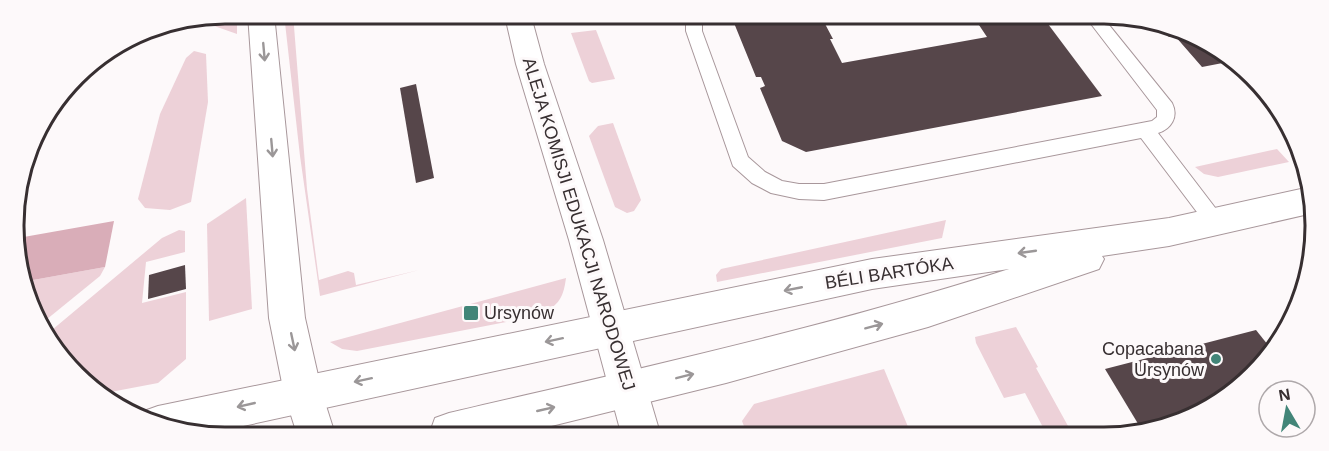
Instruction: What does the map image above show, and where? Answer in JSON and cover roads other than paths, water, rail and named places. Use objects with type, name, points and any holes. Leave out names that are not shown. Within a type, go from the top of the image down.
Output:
[{"type":"street","points":[[262,24],[287,318],[303,393],[314,427]]},
{"type":"street","name":"ALEJA KOMISJI EDUKACJI NARODOWEJ","points":[[520,24],[530,64],[586,240],[638,427]]},
{"type":"street","name":"BÉLI BARTÓKA","points":[[175,420],[872,274],[1168,232],[1303,202]]},
{"type":"street","name":"BÉLI BARTÓKA","points":[[470,427],[726,366],[928,311],[1168,232]]},
{"type":"lane","points":[[694,24],[694,31],[740,160],[755,177],[774,186],[800,193],[824,192],[1160,127],[1166,120],[1166,108],[1099,24]]},
{"type":"lane","points":[[1145,130],[1216,222]]},
{"type":"place","name":"Ursynów","points":[[471,313]]},
{"type":"place","name":"Copacabana Ursynów","points":[[1216,359]]}]
